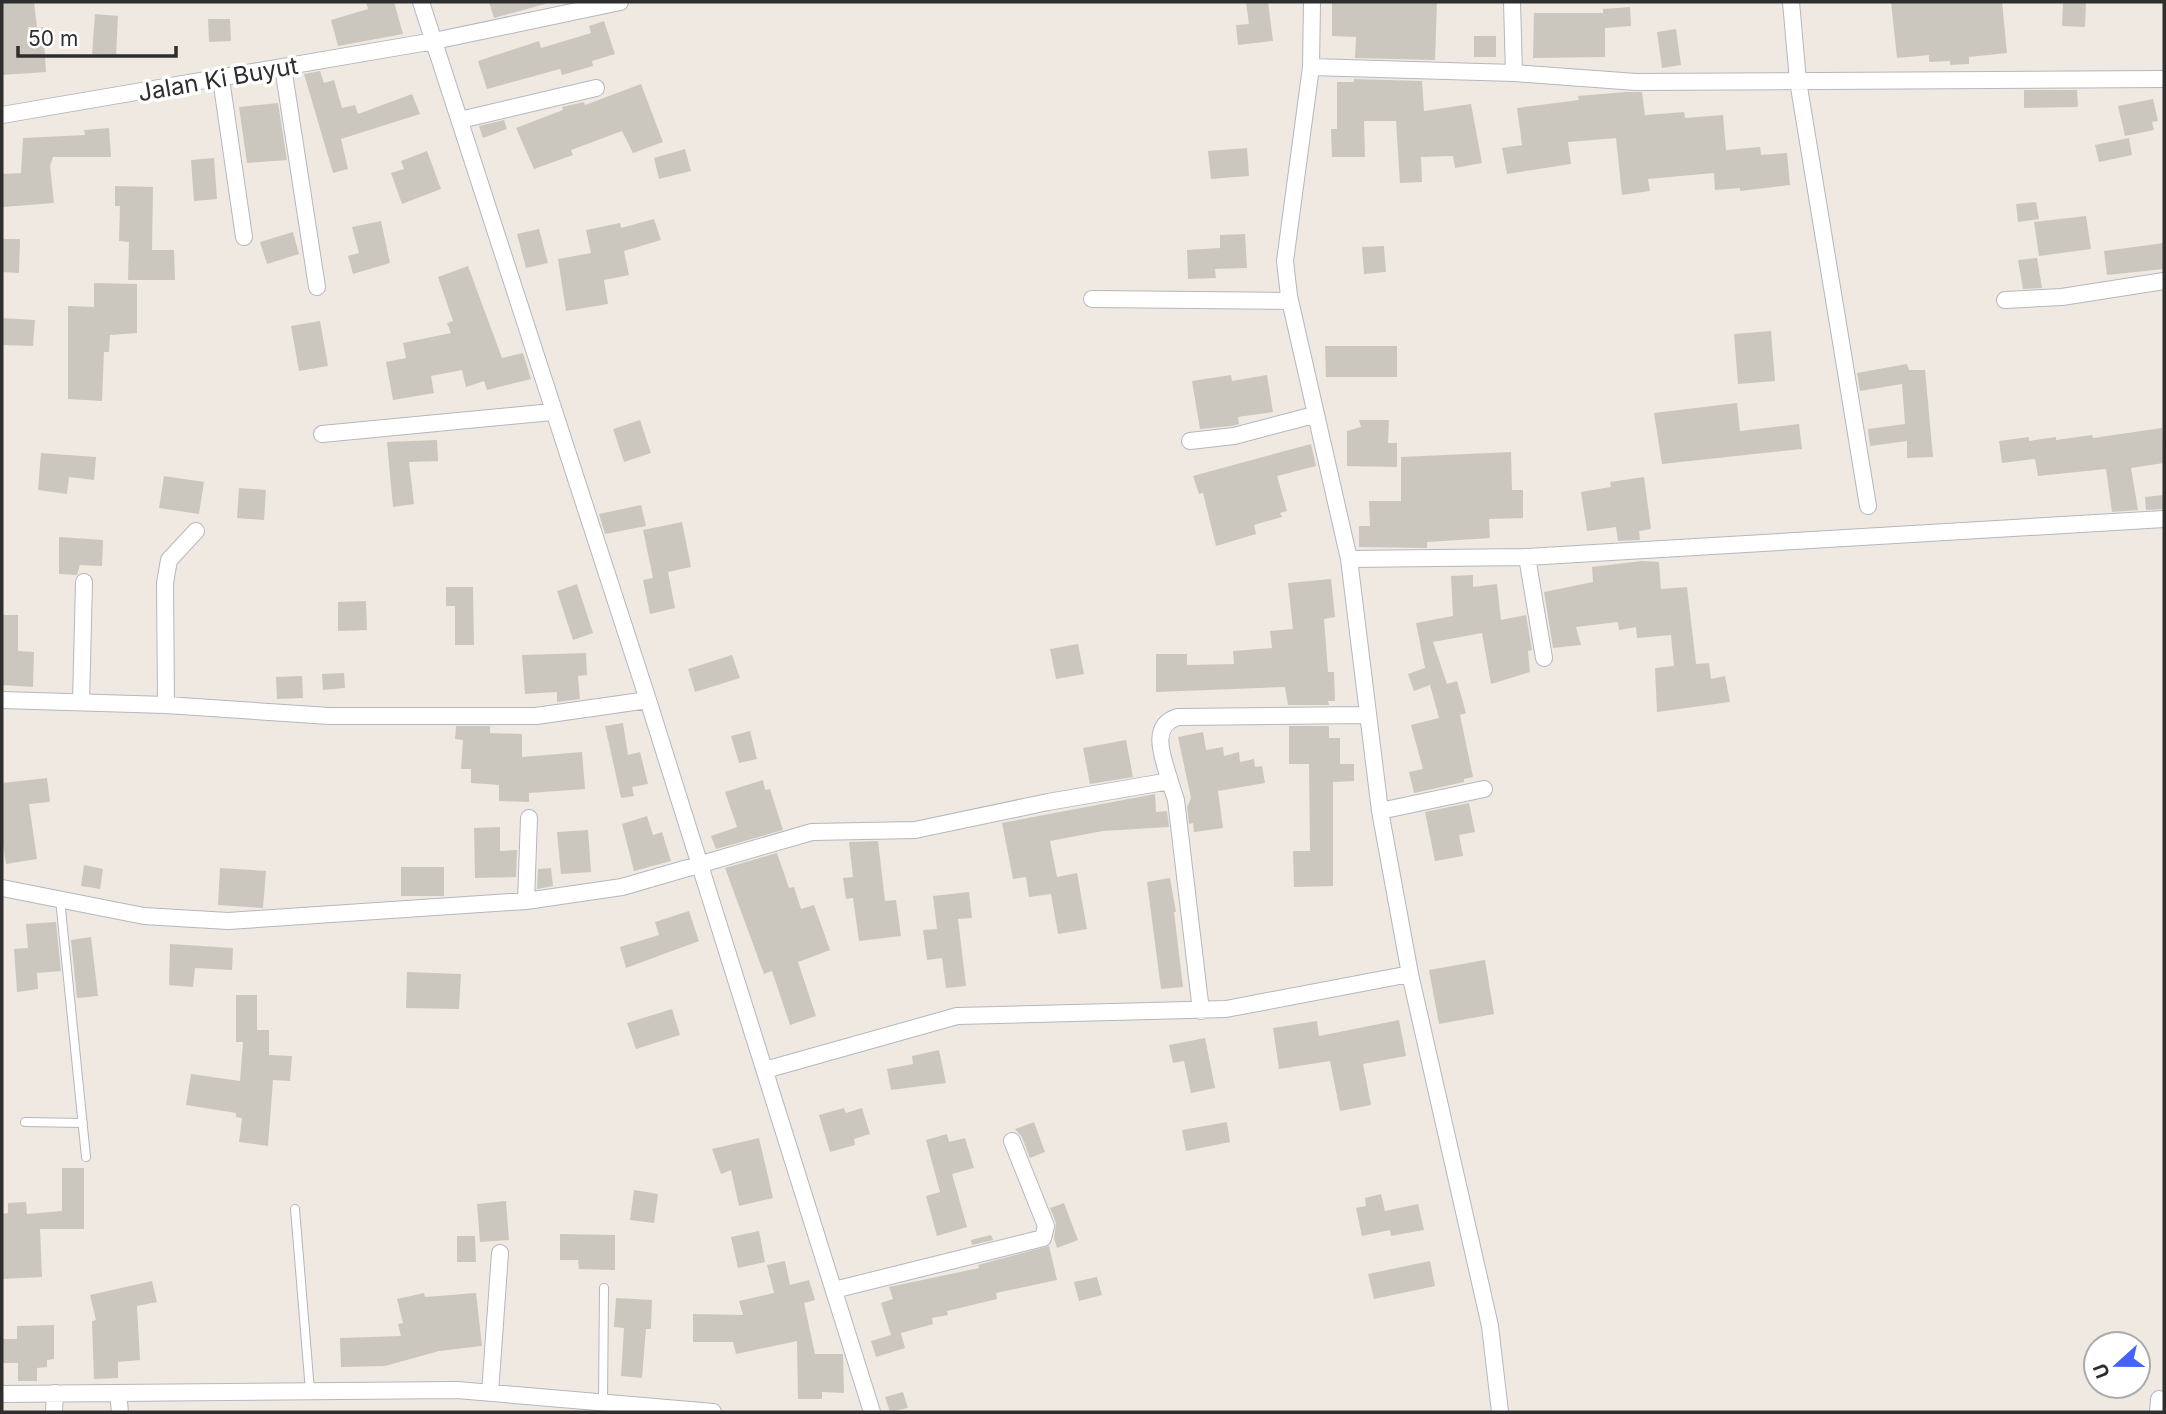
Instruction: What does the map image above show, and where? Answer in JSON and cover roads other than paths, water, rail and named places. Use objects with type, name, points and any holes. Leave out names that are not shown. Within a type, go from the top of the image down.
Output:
[{"type":"street","points":[[421,2],[552,412],[648,700],[872,1412]]},
{"type":"street","name":"Jalan Ki Buyut","points":[[2,115],[434,41],[620,2]]},
{"type":"street","points":[[1312,2],[1311,67],[1285,261],[1290,300],[1314,415],[1349,559],[1380,811],[1410,974],[1490,1326],[1500,1412]]},
{"type":"street","points":[[1512,2],[1514,73]]},
{"type":"street","points":[[1791,2],[1798,81],[1868,506]]},
{"type":"street","points":[[283,67],[317,287]]},
{"type":"street","points":[[1311,67],[1514,73],[1636,82],[2164,79]]},
{"type":"street","points":[[221,79],[244,237]]},
{"type":"street","points":[[460,120],[596,88]]},
{"type":"street","points":[[2005,300],[2062,297],[2164,281]]},
{"type":"street","points":[[1092,299],[1290,300]]},
{"type":"street","points":[[322,434],[552,412]]},
{"type":"street","points":[[1190,441],[1234,436],[1314,415]]},
{"type":"street","points":[[1349,559],[1527,557],[2164,519]]},
{"type":"street","points":[[166,705],[165,583],[169,560],[196,531]]},
{"type":"street","points":[[1527,557],[1544,658]]},
{"type":"street","points":[[81,702],[84,582]]},
{"type":"street","points":[[2,699],[166,705],[329,716],[536,716],[648,700]]},
{"type":"street","points":[[1202,1011],[1176,800],[1159,737],[1161,728],[1168,720],[1368,715]]},
{"type":"street","points":[[2,888],[144,916],[228,921],[526,901],[622,887],[812,832],[915,830],[1158,782],[1171,785]]},
{"type":"street","points":[[1380,811],[1485,789]]},
{"type":"street","points":[[526,901],[529,818]]},
{"type":"street","points":[[765,1070],[957,1016],[1226,1009],[1410,974]]},
{"type":"street","points":[[834,1290],[1043,1238],[1046,1226],[1012,1140]]},
{"type":"street","points":[[490,1392],[500,1253]]},
{"type":"street","points":[[2,1394],[490,1392],[558,1405],[603,1402],[713,1412]]},
{"type":"street","points":[[54,1412],[55,1393]]},
{"type":"street","points":[[118,1393],[120,1412]]},
{"type":"lane","points":[[61,899],[86,1157]]},
{"type":"lane","points":[[25,1122],[83,1124]]},
{"type":"lane","points":[[295,1209],[310,1391]]},
{"type":"lane","points":[[603,1402],[604,1288]]}]
